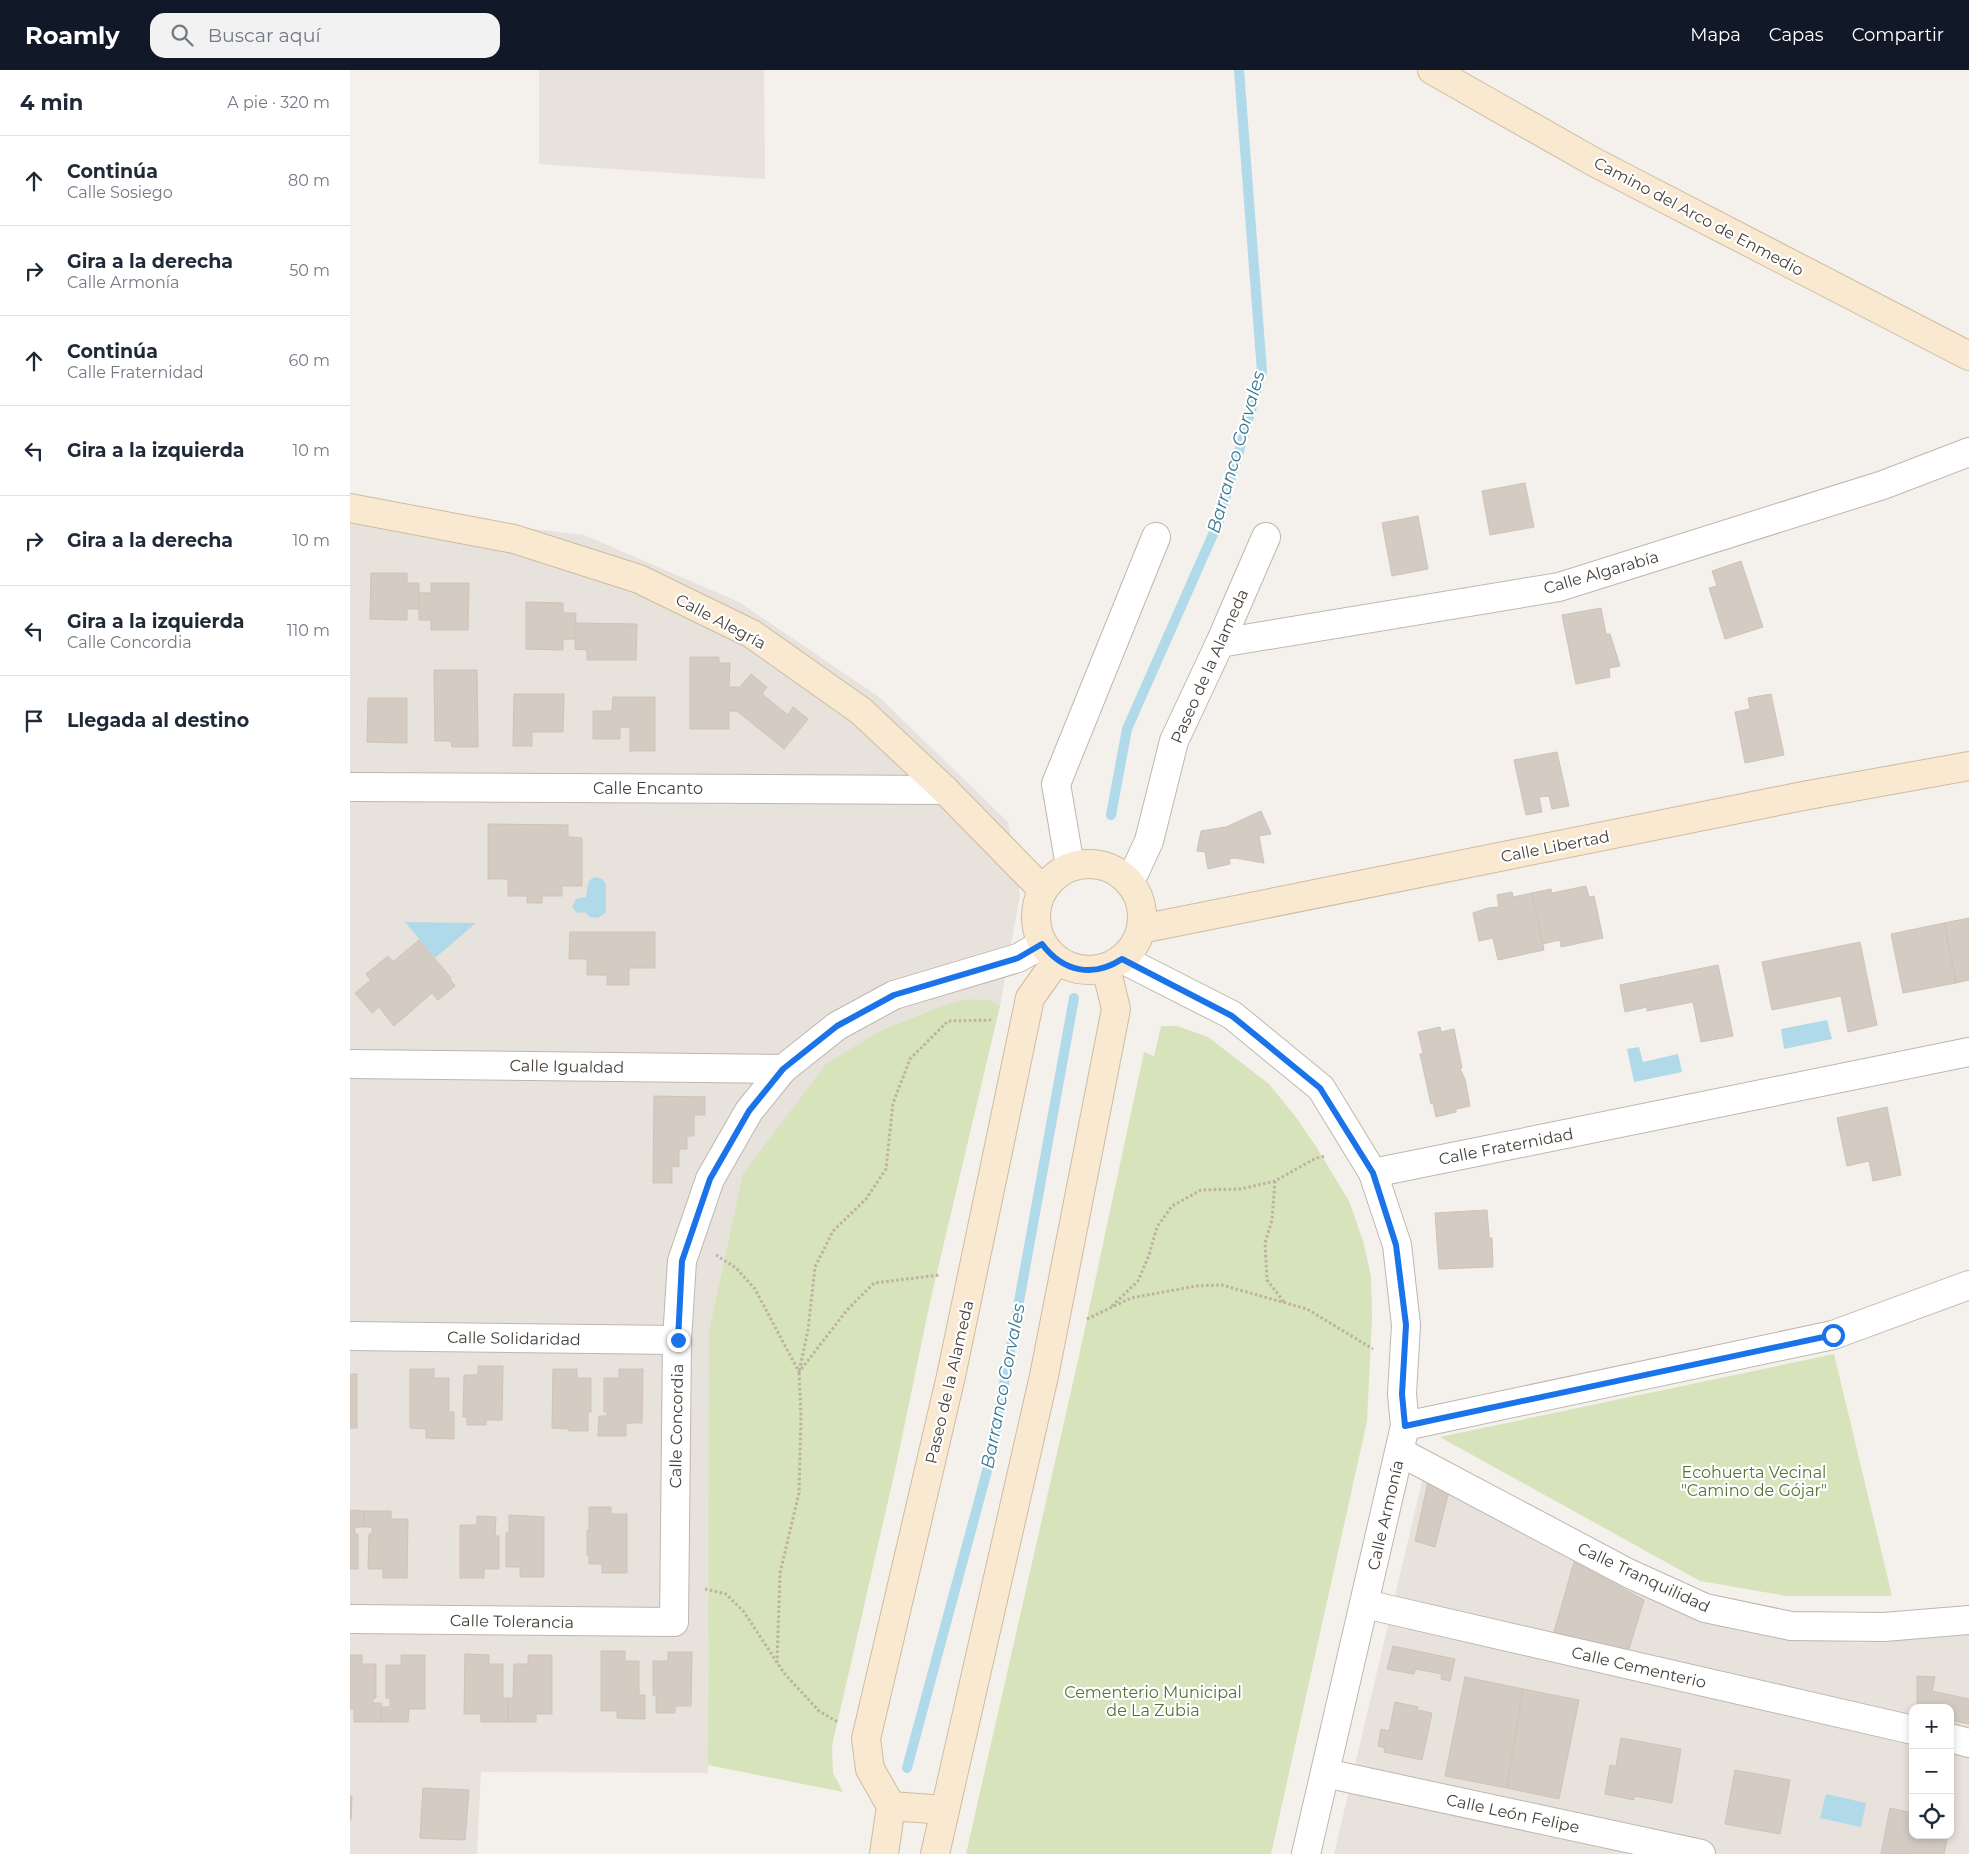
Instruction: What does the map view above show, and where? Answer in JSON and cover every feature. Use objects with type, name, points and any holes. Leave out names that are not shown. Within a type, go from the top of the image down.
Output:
[{"type":"street","name":"Camino del Arco de Enmedio","points":[[1432,70],[1594,162],[1969,356]]},
{"type":"street","name":"Calle Algarabía","points":[[1220,644],[1559,587],[1882,485],[1969,452]]},
{"type":"street","name":"Calle Alegría","points":[[350,508],[514,539],[638,579],[752,634],[861,711],[945,790],[1042,889]]},
{"type":"street","points":[[1070,866],[1056,784],[1156,537]]},
{"type":"street","name":"Paseo de la Alameda","points":[[1130,882],[1149,841],[1174,741],[1220,644],[1266,537]]},
{"type":"street","name":"Calle Libertad","points":[[1141,929],[1803,796],[1969,766]]},
{"type":"street","name":"Calle Encanto","points":[[350,787],[945,790]]},
{"type":"street","points":[[1087,863],[1103,865],[1118,871],[1130,882],[1138,896],[1143,912],[1141,929],[1134,946],[1114,963],[1089,970],[1072,968],[1050,952],[1036,931],[1035,917],[1036,903],[1042,889],[1054,876],[1070,866],[1087,863]]},
{"type":"street","name":"Paseo de la Alameda","points":[[891,1806],[870,1769],[866,1739],[951,1376],[1030,998],[1050,952]]},
{"type":"street","name":"Calle Concordia","points":[[674,1622],[678,1340],[682,1261],[710,1179],[715,1170],[749,1111],[783,1069],[837,1026],[894,995],[1018,958],[1050,952]]},
{"type":"street","points":[[1114,963],[1232,1016],[1320,1088],[1373,1173]]},
{"type":"street","points":[[935,1854],[1044,1376],[1116,1009],[1114,963]]},
{"type":"street","name":"Calle Fraternidad","points":[[1373,1173],[1969,1052]]},
{"type":"street","name":"Calle Igualdad","points":[[350,1064],[783,1069]]},
{"type":"street","name":"Calle Armonía","points":[[1306,1854],[1403,1439],[1402,1394],[1406,1325],[1396,1245],[1373,1173]]},
{"type":"street","points":[[1403,1439],[1833,1335],[1969,1285]]},
{"type":"street","name":"Calle Solidaridad","points":[[350,1336],[678,1340]]},
{"type":"street","name":"Calle Tranquilidad","points":[[1403,1439],[1628,1573],[1705,1608],[1791,1626],[1884,1627],[1969,1620]]},
{"type":"street","name":"Calle Cementerio","points":[[1364,1604],[1909,1729]]},
{"type":"street","name":"Calle Tolerancia","points":[[350,1619],[674,1622]]},
{"type":"street","points":[[1954,1739],[1969,1743]]},
{"type":"street","name":"Calle León Felipe","points":[[1325,1773],[1701,1854]]},
{"type":"street","points":[[884,1854],[891,1806],[945,1810]]},
{"type":"path","points":[[777,1663],[780,1573],[799,1493],[801,1416],[799,1372],[808,1330],[815,1267],[833,1231],[866,1199],[886,1169],[893,1103],[910,1059],[948,1021],[1025,1020]]},
{"type":"path","points":[[1108,1310],[1138,1281],[1149,1255],[1157,1227],[1172,1206],[1201,1190],[1241,1189],[1275,1182],[1316,1158],[1358,1148]]},
{"type":"path","points":[[1275,1182],[1272,1220],[1265,1243],[1267,1280],[1285,1303]]},
{"type":"path","points":[[696,1220],[702,1246],[736,1268],[755,1289],[799,1372]]},
{"type":"path","points":[[799,1372],[847,1310],[874,1283],[930,1275],[973,1274]]},
{"type":"path","points":[[1052,1333],[1108,1310],[1131,1298],[1196,1286],[1222,1285],[1307,1309],[1403,1368]]},
{"type":"path","points":[[675,1582],[726,1594],[744,1612],[784,1673],[819,1712],[866,1739]]},
{"type":"shaded area","points":[[539,70],[764,70],[765,179],[539,164]]},
{"type":"shaded area","points":[[350,503],[437,517],[584,535],[739,602],[879,697],[1008,822],[1020,895],[1000,1006],[990,1000],[968,999],[939,1007],[882,1030],[708,1637],[708,1773],[481,1772],[477,1854],[350,1854]]},
{"type":"shaded area","points":[[1423,1477],[1704,1619],[1858,1643],[1969,1629],[1969,1854],[1334,1854]]},
{"type":"green space","points":[[967,999],[990,1000],[1000,1006],[930,1302],[896,1466],[832,1746],[833,1773],[843,1792],[708,1765],[709,1332],[743,1174],[826,1064],[882,1030],[939,1007]]},
{"type":"green space","name":"Cementerio Municipal de La Zubia","points":[[1161,1026],[1177,1026],[1208,1037],[1269,1084],[1295,1116],[1317,1148],[1349,1201],[1363,1241],[1371,1276],[1372,1318],[1367,1421],[1271,1854],[966,1854],[1081,1347],[1144,1052],[1154,1056]]},
{"type":"green space","name":"Ecohuerta Vecinal \"Camino de Gójar\"","points":[[1834,1354],[1892,1596],[1787,1596],[1700,1581],[1440,1437]]},
{"type":"water","points":[[595,877],[602,879],[606,884],[606,912],[598,918],[590,917],[585,912],[577,913],[572,907],[576,899],[586,897],[590,880]]},
{"type":"water","points":[[405,922],[468,923],[476,923],[435,958]]},
{"type":"water","points":[[1827,1020],[1832,1039],[1784,1049],[1781,1029]]},
{"type":"water","points":[[1639,1047],[1643,1062],[1678,1054],[1682,1072],[1634,1082],[1627,1049]]},
{"type":"water","points":[[1826,1794],[1866,1803],[1861,1827],[1820,1818]]},
{"type":"building","points":[[1525,483],[1534,527],[1490,535],[1482,491]]},
{"type":"building","points":[[1418,516],[1428,569],[1392,576],[1382,523]]},
{"type":"building","points":[[1741,561],[1763,627],[1725,639],[1709,588],[1717,586],[1712,571]]},
{"type":"building","points":[[371,573],[407,573],[407,583],[419,583],[419,609],[407,609],[407,620],[370,619]]},
{"type":"building","points":[[431,583],[469,583],[468,630],[431,630],[431,620],[419,620],[419,593],[431,593]]},
{"type":"building","points":[[526,602],[563,603],[563,613],[576,613],[575,639],[563,639],[563,650],[526,649]]},
{"type":"building","points":[[1601,608],[1606,634],[1610,634],[1620,666],[1609,668],[1610,677],[1576,684],[1562,615]]},
{"type":"building","points":[[575,623],[637,624],[636,660],[587,660],[587,650],[575,649]]},
{"type":"building","points":[[690,657],[719,657],[719,663],[730,663],[729,687],[740,687],[751,674],[767,687],[762,694],[788,715],[793,707],[808,719],[784,749],[737,711],[729,711],[729,729],[690,729]]},
{"type":"building","points":[[434,670],[477,670],[478,747],[452,747],[451,741],[435,741]]},
{"type":"building","points":[[514,694],[564,694],[563,732],[532,732],[532,746],[513,746]]},
{"type":"building","points":[[1771,694],[1784,755],[1745,763],[1735,712],[1750,709],[1748,698]]},
{"type":"building","points":[[613,697],[655,697],[655,751],[630,751],[630,727],[620,727],[620,739],[593,739],[593,711],[612,711]]},
{"type":"building","points":[[368,698],[407,698],[407,743],[367,742]]},
{"type":"building","points":[[1557,752],[1569,806],[1552,809],[1549,796],[1539,797],[1542,812],[1526,815],[1514,760]]},
{"type":"building","points":[[1261,811],[1271,834],[1259,836],[1264,863],[1235,858],[1229,859],[1230,864],[1208,869],[1205,852],[1197,851],[1201,831],[1226,827]]},
{"type":"building","points":[[488,824],[568,825],[568,837],[582,838],[582,886],[562,886],[562,896],[542,896],[542,903],[527,903],[527,896],[508,896],[508,879],[488,879]]},
{"type":"building","points":[[1586,886],[1589,897],[1594,896],[1603,938],[1561,947],[1560,940],[1542,944],[1532,893],[1551,889],[1552,893]]},
{"type":"building","points":[[1512,892],[1513,897],[1532,893],[1544,950],[1498,960],[1493,938],[1479,941],[1473,913],[1499,907],[1497,895]]},
{"type":"building","points":[[1969,918],[1969,980],[1956,983],[1944,923]]},
{"type":"building","points":[[1944,923],[1956,983],[1903,993],[1891,934]]},
{"type":"building","points":[[570,932],[655,932],[655,968],[629,968],[629,985],[607,985],[607,975],[587,975],[587,959],[569,959]]},
{"type":"building","points":[[419,940],[451,978],[455,986],[438,1000],[432,993],[394,1026],[379,1007],[372,1013],[355,993],[371,980],[366,974],[388,956],[393,962]]},
{"type":"building","points":[[1860,942],[1877,1025],[1848,1032],[1841,996],[1772,1010],[1762,962]]},
{"type":"building","points":[[1718,965],[1733,1036],[1701,1042],[1693,1002],[1647,1011],[1647,1007],[1625,1012],[1620,985]]},
{"type":"building","points":[[1440,1027],[1441,1032],[1454,1029],[1462,1068],[1460,1069],[1465,1079],[1470,1106],[1436,1117],[1433,1103],[1431,1104],[1420,1054],[1423,1053],[1418,1032]]},
{"type":"building","points":[[654,1096],[705,1097],[705,1115],[694,1115],[694,1136],[687,1136],[687,1149],[679,1149],[679,1167],[672,1166],[672,1183],[653,1183]]},
{"type":"building","points":[[1887,1107],[1901,1175],[1873,1181],[1869,1161],[1847,1166],[1837,1118]]},
{"type":"building","points":[[1487,1210],[1489,1238],[1492,1238],[1493,1267],[1439,1269],[1435,1213]]},
{"type":"building","points":[[478,1366],[503,1366],[502,1420],[486,1420],[486,1425],[467,1425],[467,1417],[463,1417],[464,1375],[478,1375]]},
{"type":"building","points":[[410,1369],[434,1369],[434,1378],[449,1378],[449,1412],[454,1412],[454,1439],[426,1438],[426,1429],[410,1428]]},
{"type":"building","points":[[553,1369],[577,1369],[577,1378],[591,1378],[591,1412],[588,1412],[588,1431],[569,1431],[569,1429],[552,1428]]},
{"type":"building","points":[[619,1369],[643,1369],[642,1423],[626,1423],[626,1436],[598,1436],[599,1416],[607,1416],[607,1412],[604,1412],[604,1378],[619,1378]]},
{"type":"building","points":[[350,1374],[357,1374],[357,1428],[350,1428]]},
{"type":"building","points":[[1428,1482],[1450,1487],[1435,1547],[1415,1541]]},
{"type":"building","points":[[589,1507],[611,1507],[611,1514],[627,1514],[627,1573],[602,1573],[602,1564],[589,1564],[587,1530],[589,1530]]},
{"type":"building","points":[[350,1510],[364,1511],[364,1527],[355,1527],[355,1534],[358,1534],[358,1569],[350,1569]]},
{"type":"building","points":[[364,1511],[391,1511],[391,1519],[408,1519],[407,1578],[383,1578],[383,1569],[368,1569],[369,1534],[372,1534],[372,1527],[364,1527]]},
{"type":"building","points":[[509,1515],[544,1517],[544,1577],[520,1577],[520,1567],[506,1567],[506,1533],[509,1533]]},
{"type":"building","points":[[477,1516],[496,1517],[495,1536],[499,1536],[499,1569],[484,1569],[484,1578],[460,1578],[460,1525],[477,1525]]},
{"type":"building","points":[[1574,1562],[1644,1600],[1628,1652],[1554,1632]]},
{"type":"building","points":[[1393,1646],[1455,1659],[1450,1681],[1441,1679],[1442,1674],[1415,1669],[1414,1674],[1387,1669]]},
{"type":"building","points":[[601,1651],[625,1651],[625,1661],[639,1661],[639,1695],[645,1695],[645,1719],[617,1718],[617,1711],[601,1711]]},
{"type":"building","points":[[668,1652],[692,1652],[691,1706],[675,1706],[675,1713],[656,1713],[656,1695],[653,1695],[653,1661],[668,1661]]},
{"type":"building","points":[[465,1654],[489,1655],[489,1664],[503,1664],[503,1698],[508,1698],[508,1722],[481,1722],[481,1714],[464,1714]]},
{"type":"building","points":[[350,1655],[362,1655],[362,1664],[376,1664],[376,1698],[373,1698],[373,1703],[381,1703],[381,1722],[354,1722],[354,1709],[350,1709]]},
{"type":"building","points":[[401,1655],[425,1655],[425,1709],[409,1709],[408,1722],[381,1722],[381,1707],[390,1707],[390,1698],[386,1698],[386,1665],[401,1665]]},
{"type":"building","points":[[528,1655],[552,1655],[552,1714],[536,1714],[536,1722],[508,1722],[508,1698],[513,1698],[514,1664],[528,1664]]},
{"type":"building","points":[[1917,1676],[1935,1677],[1932,1691],[1969,1699],[1969,1724],[1954,1721],[1954,1704],[1917,1704]]},
{"type":"building","points":[[1465,1677],[1523,1689],[1507,1788],[1445,1776]]},
{"type":"building","points":[[1523,1689],[1579,1700],[1559,1799],[1507,1788]]},
{"type":"building","points":[[1395,1702],[1418,1707],[1417,1710],[1432,1713],[1422,1760],[1384,1752],[1385,1748],[1378,1746],[1381,1729],[1389,1731]]},
{"type":"building","points":[[1621,1738],[1681,1749],[1672,1803],[1634,1796],[1634,1800],[1605,1794],[1610,1765],[1616,1766]]},
{"type":"building","points":[[1735,1770],[1790,1780],[1780,1834],[1725,1824]]},
{"type":"building","points":[[423,1788],[469,1790],[465,1840],[420,1838]]},
{"type":"building","points":[[350,1796],[352,1796],[351,1820],[350,1820]]},
{"type":"building","points":[[1890,1808],[1909,1812],[1909,1839],[1947,1839],[1944,1854],[1881,1854]]},
{"type":"waterway","name":"Barranco Corvales","points":[[1111,815],[1127,729],[1218,523],[1262,372],[1239,70]]},
{"type":"waterway","name":"Barranco Corvales","points":[[907,1768],[991,1456],[1074,998]]},
{"type":"route","points":[[678,1340],[682,1261],[710,1179],[749,1111],[783,1069],[837,1026],[894,995],[1018,958],[1042,944],[1057,960],[1072,968],[1089,970],[1106,968],[1122,959],[1232,1016],[1320,1088],[1373,1173],[1396,1245],[1406,1325],[1402,1394],[1405,1426],[1833,1335]]}]
